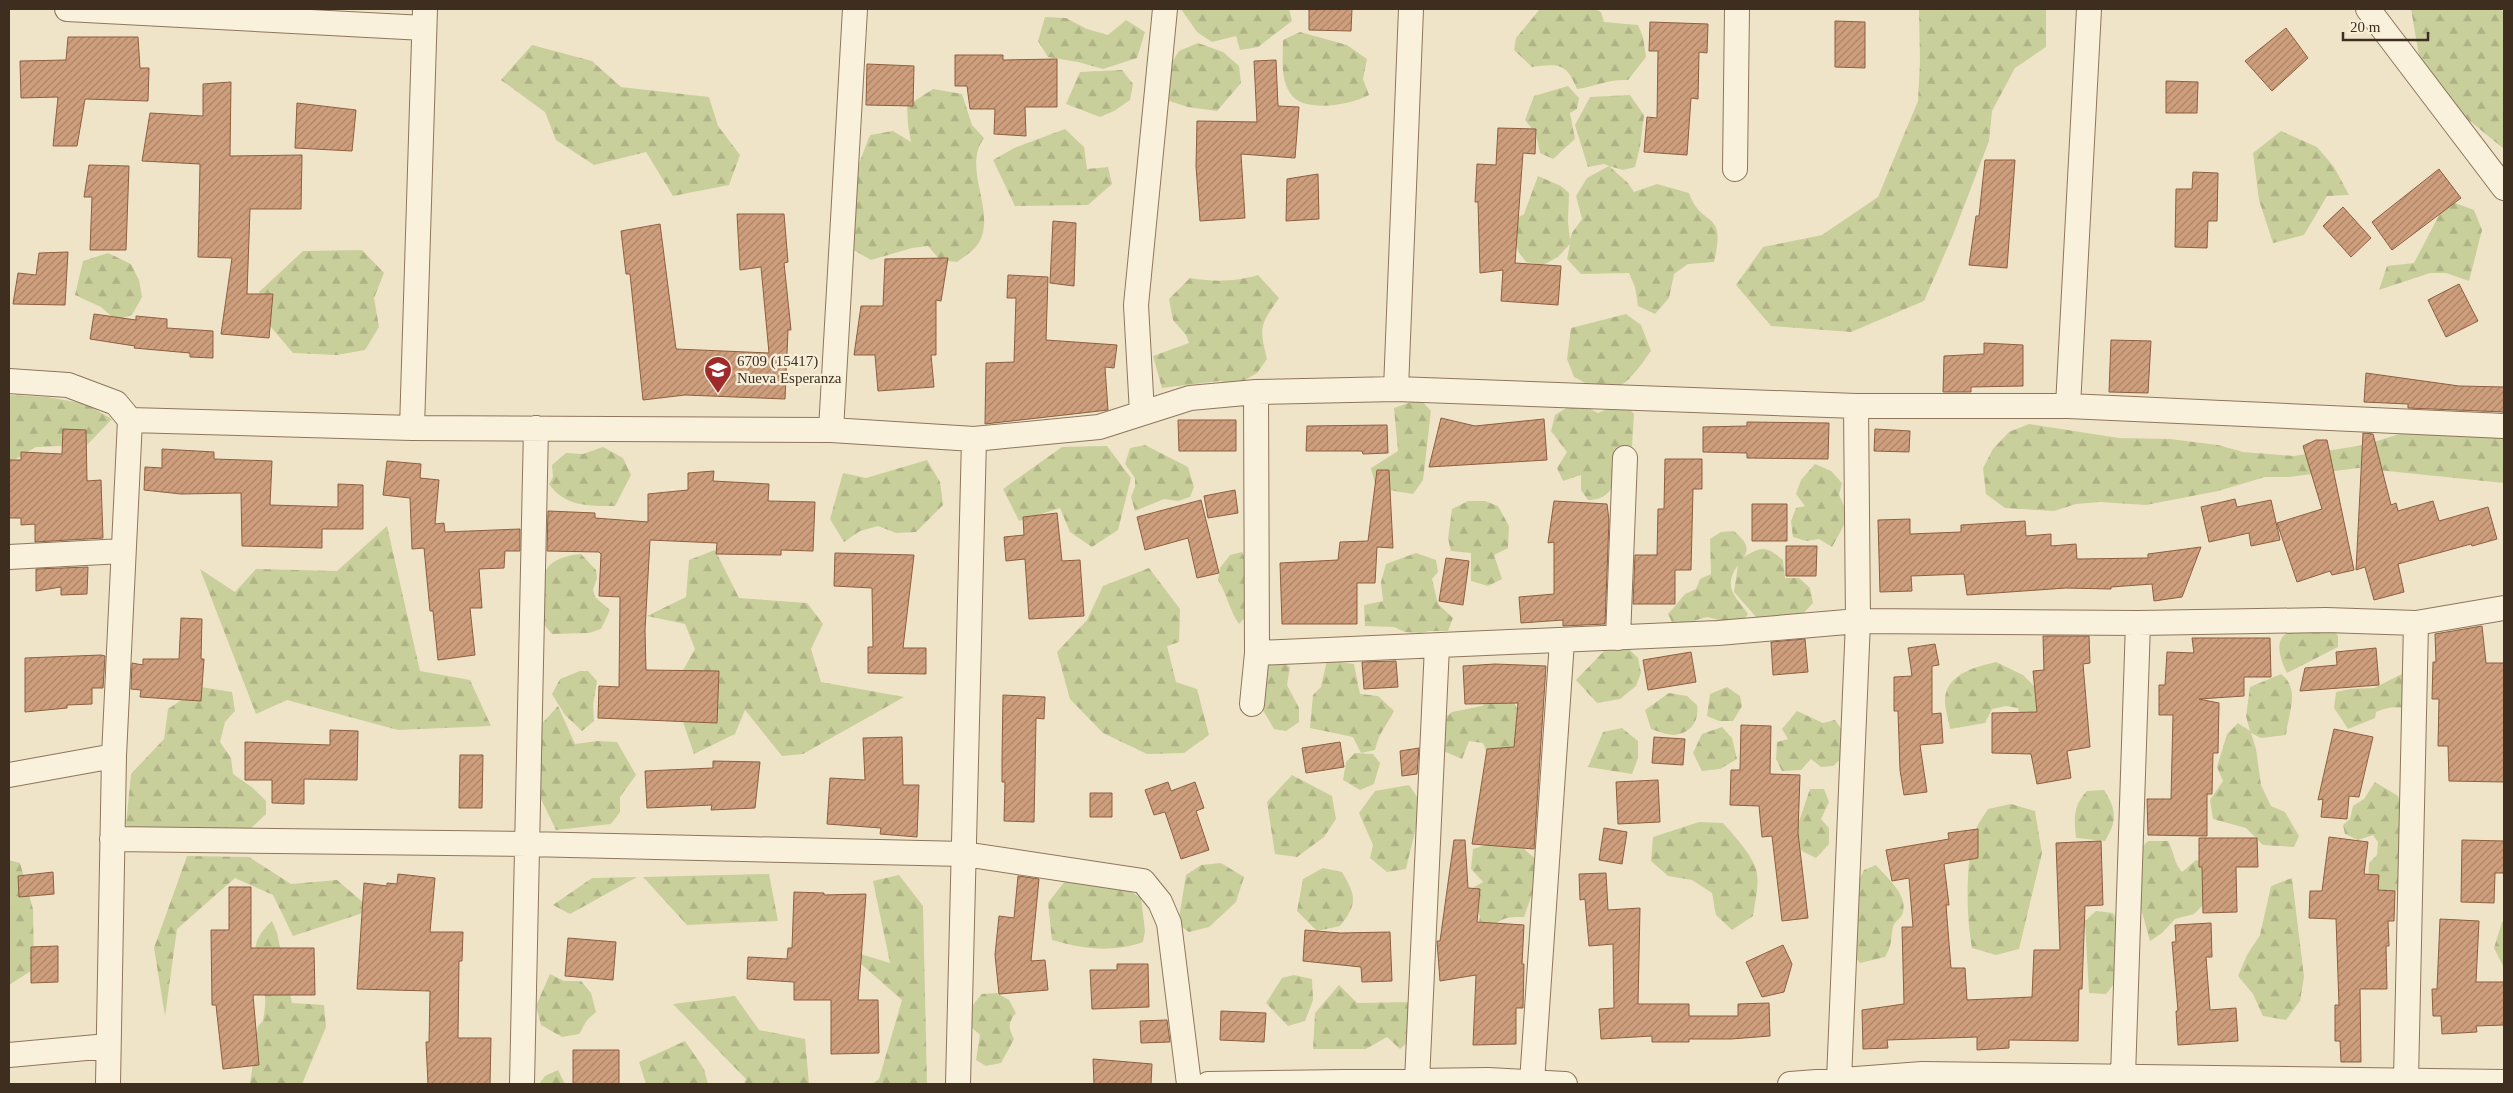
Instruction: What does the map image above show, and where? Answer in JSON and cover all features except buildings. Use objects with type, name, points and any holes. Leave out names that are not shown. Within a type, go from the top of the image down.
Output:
[{"type":"street","points":[[67,9],[424,18],[412,428]]},
{"type":"street","points":[[831,430],[855,9]]},
{"type":"street","points":[[1142,413],[1136,305],[1165,9]]},
{"type":"street","points":[[1396,389],[1411,9]]},
{"type":"street","points":[[1735,169],[1737,9]]},
{"type":"street","points":[[2068,406],[2089,9]]},
{"type":"street","points":[[2368,9],[2504,188]]},
{"type":"street","points":[[9,381],[68,384],[116,403],[130,420],[114,756],[108,1084]]},
{"type":"street","points":[[130,420],[412,428],[831,430],[974,439],[1098,426],[1190,398],[1256,392],[1396,389],[1856,406],[2068,406],[2504,426]]},
{"type":"street","points":[[1252,704],[1257,653],[1256,392]]},
{"type":"street","points":[[1839,1080],[1858,621],[1856,406]]},
{"type":"street","points":[[522,1084],[536,428]]},
{"type":"street","points":[[958,1084],[974,439]]},
{"type":"street","points":[[1618,638],[1625,458]]},
{"type":"street","points":[[9,557],[123,551]]},
{"type":"street","points":[[1257,653],[1718,633],[1858,621],[2138,623],[2326,620],[2416,623],[2504,608]]},
{"type":"street","points":[[2124,1076],[2138,623]]},
{"type":"street","points":[[2406,1080],[2416,623]]},
{"type":"street","points":[[1532,1082],[1562,641]]},
{"type":"street","points":[[1417,1080],[1437,646]]},
{"type":"street","points":[[9,774],[114,756]]},
{"type":"street","points":[[112,839],[527,844],[964,854],[1143,882],[1160,902],[1169,923],[1189,1084]]},
{"type":"street","points":[[9,1055],[108,1046]]},
{"type":"street","points":[[1799,1084],[1922,1074],[2124,1076],[2165,1081],[2406,1080],[2474,1083],[2504,1082]]},
{"type":"street","points":[[1208,1084],[1417,1080],[1565,1084]]},
{"type":"green space","points":[[1181,9],[1289,9],[1292,21],[1258,47],[1240,50],[1236,36],[1212,42],[1197,32]]},
{"type":"green space","points":[[1540,9],[1595,9],[1601,12],[1604,22],[1638,25],[1643,37],[1646,57],[1628,80],[1608,82],[1577,89],[1565,69],[1548,65],[1532,67],[1514,50],[1516,38]]},
{"type":"green space","points":[[1919,9],[2046,9],[2046,47],[2015,68],[1992,111],[1989,141],[1953,235],[1924,301],[1851,332],[1771,326],[1736,285],[1763,247],[1822,235],[1878,197],[1918,101],[1920,62]]},
{"type":"green space","points":[[2411,9],[2500,9],[2504,12],[2504,149],[2465,117],[2419,56]]},
{"type":"green space","points":[[1045,17],[1066,18],[1087,29],[1108,35],[1126,20],[1145,32],[1137,58],[1103,69],[1078,62],[1048,57],[1038,41]]},
{"type":"green space","points":[[1300,32],[1347,45],[1367,59],[1363,79],[1369,95],[1351,102],[1328,106],[1305,104],[1296,100],[1290,93],[1285,80],[1283,40]]},
{"type":"green space","points":[[1198,43],[1223,52],[1239,66],[1241,83],[1217,111],[1188,107],[1169,101],[1169,67],[1179,51]]},
{"type":"green space","points":[[532,45],[592,61],[621,87],[709,97],[718,126],[740,155],[729,185],[673,196],[646,152],[594,165],[556,140],[545,112],[501,80]]},
{"type":"green space","points":[[1122,70],[1133,84],[1130,100],[1114,111],[1100,117],[1066,104],[1080,72]]},
{"type":"green space","points":[[1568,86],[1579,98],[1577,109],[1570,113],[1575,139],[1553,159],[1540,153],[1536,134],[1525,120],[1534,96]]},
{"type":"green space","points":[[933,89],[962,94],[972,125],[984,138],[978,150],[976,163],[983,205],[983,232],[976,247],[957,262],[940,260],[928,246],[912,248],[871,260],[850,248],[855,174],[870,135],[893,131],[911,142],[907,106]]},
{"type":"green space","points":[[1630,95],[1644,115],[1640,147],[1635,167],[1623,170],[1604,164],[1588,167],[1575,125],[1590,97]]},
{"type":"green space","points":[[1065,129],[1084,147],[1087,169],[1108,167],[1112,184],[1088,205],[1015,206],[993,160],[1014,148]]},
{"type":"green space","points":[[2281,131],[2317,147],[2334,167],[2349,195],[2327,196],[2304,235],[2273,243],[2259,200],[2253,153]]},
{"type":"green space","points":[[1609,166],[1628,183],[1634,192],[1657,184],[1689,193],[1700,212],[1715,226],[1717,245],[1714,262],[1688,264],[1674,274],[1669,298],[1655,314],[1638,306],[1635,287],[1629,273],[1581,274],[1567,259],[1570,244],[1558,257],[1543,265],[1526,262],[1518,251],[1512,221],[1524,214],[1538,176],[1561,186],[1569,193],[1568,222],[1570,240],[1572,233],[1582,219],[1576,196],[1587,178]]},
{"type":"green space","points":[[2447,200],[2474,210],[2482,230],[2469,281],[2446,273],[2430,273],[2379,290],[2387,266],[2414,263]]},
{"type":"green space","points":[[362,250],[384,273],[374,298],[379,327],[365,350],[337,355],[293,353],[265,320],[259,292],[303,251]]},
{"type":"green space","points":[[108,253],[131,264],[139,280],[142,297],[132,315],[116,320],[101,307],[75,295],[83,261]]},
{"type":"green space","points":[[1258,275],[1279,298],[1268,314],[1263,327],[1262,333],[1267,359],[1257,373],[1238,384],[1219,381],[1162,388],[1153,356],[1189,343],[1186,335],[1173,320],[1169,299],[1190,278],[1224,281]]},
{"type":"green space","points":[[1626,314],[1641,325],[1651,351],[1636,372],[1623,384],[1608,390],[1593,387],[1574,377],[1567,359],[1571,328]]},
{"type":"green space","points":[[9,395],[48,397],[86,404],[112,419],[87,445],[36,447],[9,463]]},
{"type":"green space","points":[[1420,399],[1431,411],[1423,480],[1413,494],[1376,488],[1371,468],[1398,451],[1394,408]]},
{"type":"green space","points":[[1623,402],[1634,414],[1632,446],[1626,453],[1616,479],[1607,494],[1588,500],[1581,490],[1581,475],[1563,481],[1557,468],[1567,452],[1551,431],[1555,415],[1576,405],[1598,413]]},
{"type":"green space","points":[[2504,413],[2504,483],[2358,468],[2289,477],[2265,477],[2218,491],[2146,505],[2100,502],[2076,504],[2054,511],[2005,508],[1986,494],[1983,468],[1993,449],[2009,432],[2029,424],[2119,438],[2170,439],[2218,445],[2243,452],[2294,456],[2364,445],[2435,423],[2480,414]]},
{"type":"green space","points":[[1145,445],[1188,467],[1194,487],[1190,497],[1178,501],[1164,499],[1135,511],[1131,497],[1135,487],[1135,478],[1125,464],[1130,448]]},
{"type":"green space","points":[[1107,446],[1131,478],[1118,530],[1092,547],[1070,532],[1060,508],[1019,521],[1003,489],[1062,447]]},
{"type":"green space","points":[[603,447],[623,458],[631,475],[615,506],[578,504],[555,492],[549,484],[553,477],[552,465],[566,453],[583,454]]},
{"type":"green space","points":[[927,460],[940,482],[943,505],[916,532],[896,533],[878,526],[860,531],[844,542],[830,519],[843,473],[866,478]]},
{"type":"green space","points":[[1815,464],[1831,471],[1842,483],[1839,495],[1849,516],[1832,547],[1819,539],[1806,541],[1793,537],[1791,521],[1796,508],[1805,506],[1796,494],[1801,480]]},
{"type":"green space","points":[[1468,501],[1485,501],[1498,506],[1509,526],[1508,548],[1494,555],[1502,579],[1488,586],[1471,581],[1471,553],[1451,551],[1448,539],[1452,509]]},
{"type":"green space","points":[[387,526],[420,671],[470,680],[491,726],[398,730],[287,700],[256,714],[200,569],[235,592],[256,569],[337,571]]},
{"type":"green space","points":[[1734,531],[1746,546],[1747,549],[1744,557],[1760,549],[1772,552],[1783,560],[1785,578],[1799,578],[1810,588],[1813,603],[1797,620],[1771,623],[1756,617],[1734,592],[1738,565],[1733,573],[1731,586],[1735,597],[1748,614],[1743,621],[1723,621],[1707,617],[1674,626],[1668,614],[1685,594],[1696,589],[1700,579],[1711,574],[1710,539],[1721,532]]},
{"type":"green space","points":[[715,550],[739,598],[807,603],[823,624],[811,649],[821,682],[904,697],[803,754],[782,756],[745,710],[735,734],[694,754],[672,690],[695,649],[685,624],[647,616],[686,597],[689,560]]},
{"type":"green space","points":[[1242,552],[1251,572],[1255,607],[1239,624],[1218,580],[1220,568],[1230,555]]},
{"type":"green space","points":[[1416,553],[1436,560],[1438,572],[1432,579],[1438,604],[1453,618],[1448,631],[1421,633],[1405,632],[1394,627],[1365,626],[1364,605],[1383,601],[1381,582],[1386,564]]},
{"type":"green space","points":[[581,554],[596,570],[597,578],[593,590],[595,597],[610,610],[601,629],[589,633],[552,634],[542,622],[542,585],[544,575],[548,567],[555,561]]},
{"type":"green space","points":[[1149,568],[1180,609],[1179,642],[1167,646],[1176,682],[1197,689],[1209,735],[1184,753],[1147,754],[1103,733],[1070,699],[1057,652],[1087,620],[1103,586]]},
{"type":"green space","points":[[2326,620],[2338,636],[2338,647],[2287,673],[2279,648],[2281,640],[2293,629]]},
{"type":"green space","points":[[1624,644],[1638,658],[1641,673],[1636,686],[1620,699],[1597,703],[1576,680],[1607,648]]},
{"type":"green space","points":[[1274,658],[1290,667],[1287,685],[1299,708],[1299,722],[1286,731],[1274,729],[1260,705],[1265,664]]},
{"type":"green space","points":[[1327,660],[1354,664],[1360,694],[1378,696],[1394,711],[1381,734],[1375,750],[1361,753],[1353,737],[1310,728],[1313,695],[1321,687]]},
{"type":"green space","points":[[1996,662],[2023,675],[2040,692],[2043,715],[2021,725],[2018,708],[2006,706],[1992,709],[1985,723],[1950,729],[1945,698],[1951,683],[1964,672]]},
{"type":"green space","points":[[580,671],[588,671],[597,681],[593,705],[594,721],[582,731],[565,715],[552,694],[560,679]]},
{"type":"green space","points":[[2281,674],[2287,680],[2292,694],[2286,735],[2261,738],[2251,733],[2256,749],[2261,785],[2271,806],[2285,812],[2299,836],[2294,847],[2263,845],[2246,828],[2213,819],[2210,800],[2223,781],[2217,767],[2227,734],[2238,723],[2250,731],[2246,716],[2250,687]]},
{"type":"green space","points":[[2402,674],[2410,688],[2408,709],[2396,707],[2380,710],[2376,712],[2375,718],[2348,729],[2334,708],[2336,692],[2350,689],[2374,688]]},
{"type":"green space","points":[[201,687],[232,692],[235,711],[225,722],[220,742],[231,758],[233,774],[253,788],[266,801],[266,814],[251,828],[133,842],[126,824],[131,774],[164,739],[168,709]]},
{"type":"green space","points":[[1727,687],[1740,696],[1742,706],[1733,721],[1719,721],[1707,716],[1710,694]]},
{"type":"green space","points":[[1669,693],[1687,696],[1697,705],[1697,716],[1693,725],[1690,729],[1680,734],[1668,734],[1651,729],[1645,710]]},
{"type":"green space","points":[[1495,696],[1514,702],[1521,718],[1522,748],[1489,759],[1483,743],[1469,741],[1462,759],[1434,747],[1440,721],[1452,712],[1482,706]]},
{"type":"green space","points":[[558,706],[575,744],[598,741],[617,742],[636,775],[620,797],[620,812],[611,824],[556,830],[537,791],[537,729]]},
{"type":"green space","points":[[1797,711],[1823,723],[1835,720],[1845,734],[1843,757],[1833,766],[1821,767],[1811,759],[1801,770],[1782,771],[1776,759],[1777,742],[1788,739],[1782,729]]},
{"type":"green space","points":[[1722,727],[1732,738],[1737,759],[1720,769],[1702,771],[1693,753],[1702,734]]},
{"type":"green space","points":[[1622,728],[1638,741],[1638,758],[1632,774],[1588,767],[1603,732]]},
{"type":"green space","points":[[1355,753],[1373,754],[1380,763],[1374,784],[1360,790],[1343,780],[1346,762]]},
{"type":"green space","points":[[1292,775],[1332,796],[1336,819],[1324,837],[1297,857],[1275,854],[1267,802]]},
{"type":"green space","points":[[2375,782],[2398,796],[2403,813],[2399,889],[2378,901],[2370,888],[2368,875],[2369,863],[2377,855],[2378,842],[2373,835],[2358,840],[2345,834],[2343,825],[2350,819],[2353,806],[2364,799]]},
{"type":"green space","points":[[1409,785],[1420,801],[1406,869],[1387,872],[1370,858],[1373,845],[1359,813],[1375,791]]},
{"type":"green space","points":[[1810,789],[1824,789],[1829,802],[1821,819],[1829,828],[1829,844],[1816,858],[1802,851],[1793,839]]},
{"type":"green space","points":[[2104,790],[2111,804],[2114,816],[2112,827],[2105,841],[2076,838],[2075,818],[2079,802],[2087,791]]},
{"type":"green space","points":[[2011,804],[2035,811],[2042,853],[2019,949],[1996,955],[1972,948],[1968,904],[1968,872],[1972,842],[1976,829],[1988,809]]},
{"type":"green space","points":[[1699,822],[1723,823],[1746,851],[1756,869],[1757,886],[1753,916],[1732,930],[1716,915],[1712,893],[1692,880],[1668,876],[1651,861],[1653,837]]},
{"type":"green space","points":[[2148,841],[2168,841],[2177,865],[2182,872],[2196,860],[2235,873],[2194,914],[2175,919],[2162,933],[2150,941],[2138,898],[2139,850]]},
{"type":"green space","points":[[1496,842],[1524,849],[1537,860],[1537,880],[1524,917],[1504,919],[1497,923],[1490,932],[1478,929],[1480,916],[1474,906],[1474,887],[1483,882],[1471,869],[1473,849]]},
{"type":"green space","points":[[187,856],[249,857],[291,884],[337,880],[372,910],[293,936],[273,895],[235,878],[177,929],[165,1016],[154,948]]},
{"type":"green space","points":[[9,860],[20,863],[33,909],[34,969],[9,985]]},
{"type":"green space","points":[[1221,863],[1244,877],[1236,902],[1209,927],[1189,932],[1178,924],[1186,875],[1201,865]]},
{"type":"green space","points":[[1876,865],[1900,894],[1904,908],[1902,915],[1894,925],[1890,945],[1885,957],[1860,963],[1851,952],[1858,882],[1864,870]]},
{"type":"green space","points":[[1323,868],[1342,872],[1350,887],[1353,899],[1350,911],[1340,926],[1317,931],[1297,911],[1303,879]]},
{"type":"green space","points":[[769,874],[778,921],[687,925],[643,877]]},
{"type":"green space","points":[[899,875],[923,906],[927,1084],[872,1084],[879,1079],[902,1000],[844,949],[890,963],[873,881]]},
{"type":"green space","points":[[637,877],[570,914],[553,905],[592,878]]},
{"type":"green space","points":[[2292,878],[2304,977],[2300,1001],[2286,1020],[2263,1016],[2253,994],[2238,976],[2247,955],[2260,935],[2271,886]]},
{"type":"green space","points":[[1065,881],[1122,886],[1141,898],[1145,931],[1143,942],[1109,949],[1075,946],[1052,940],[1048,903]]},
{"type":"green space","points":[[2096,911],[2113,913],[2120,925],[2124,971],[2106,994],[2089,993],[2085,921]]},
{"type":"green space","points":[[272,921],[277,933],[292,1003],[324,1005],[326,1027],[302,1084],[250,1084],[258,1026],[263,1021],[265,1003],[263,986],[255,958],[255,949],[257,940]]},
{"type":"green space","points":[[2504,921],[2504,968],[2494,948],[2502,922]]},
{"type":"green space","points":[[550,974],[564,981],[581,981],[591,993],[596,1012],[587,1020],[579,1034],[562,1037],[541,1025],[536,1006]]},
{"type":"green space","points":[[1294,975],[1312,979],[1313,1000],[1305,1021],[1288,1026],[1266,1003],[1282,978]]},
{"type":"green space","points":[[1339,985],[1357,1003],[1411,1002],[1413,1038],[1400,1049],[1387,1037],[1366,1049],[1313,1049],[1315,1013]]},
{"type":"green space","points":[[997,993],[1009,1000],[1016,1013],[1011,1019],[1010,1025],[1014,1039],[1001,1063],[986,1066],[976,1060],[980,1035],[968,1024],[971,1007],[982,994]]},
{"type":"green space","points":[[735,996],[759,1030],[805,1039],[809,1084],[744,1084],[746,1079],[673,1004]]},
{"type":"green space","points":[[685,1041],[704,1069],[708,1084],[646,1084],[639,1062]]},
{"type":"green space","points":[[558,1070],[565,1084],[539,1084],[545,1076]]},
{"type":"place","name":"6709 (15417) Nueva Esperanza","points":[[718,394]]}]
